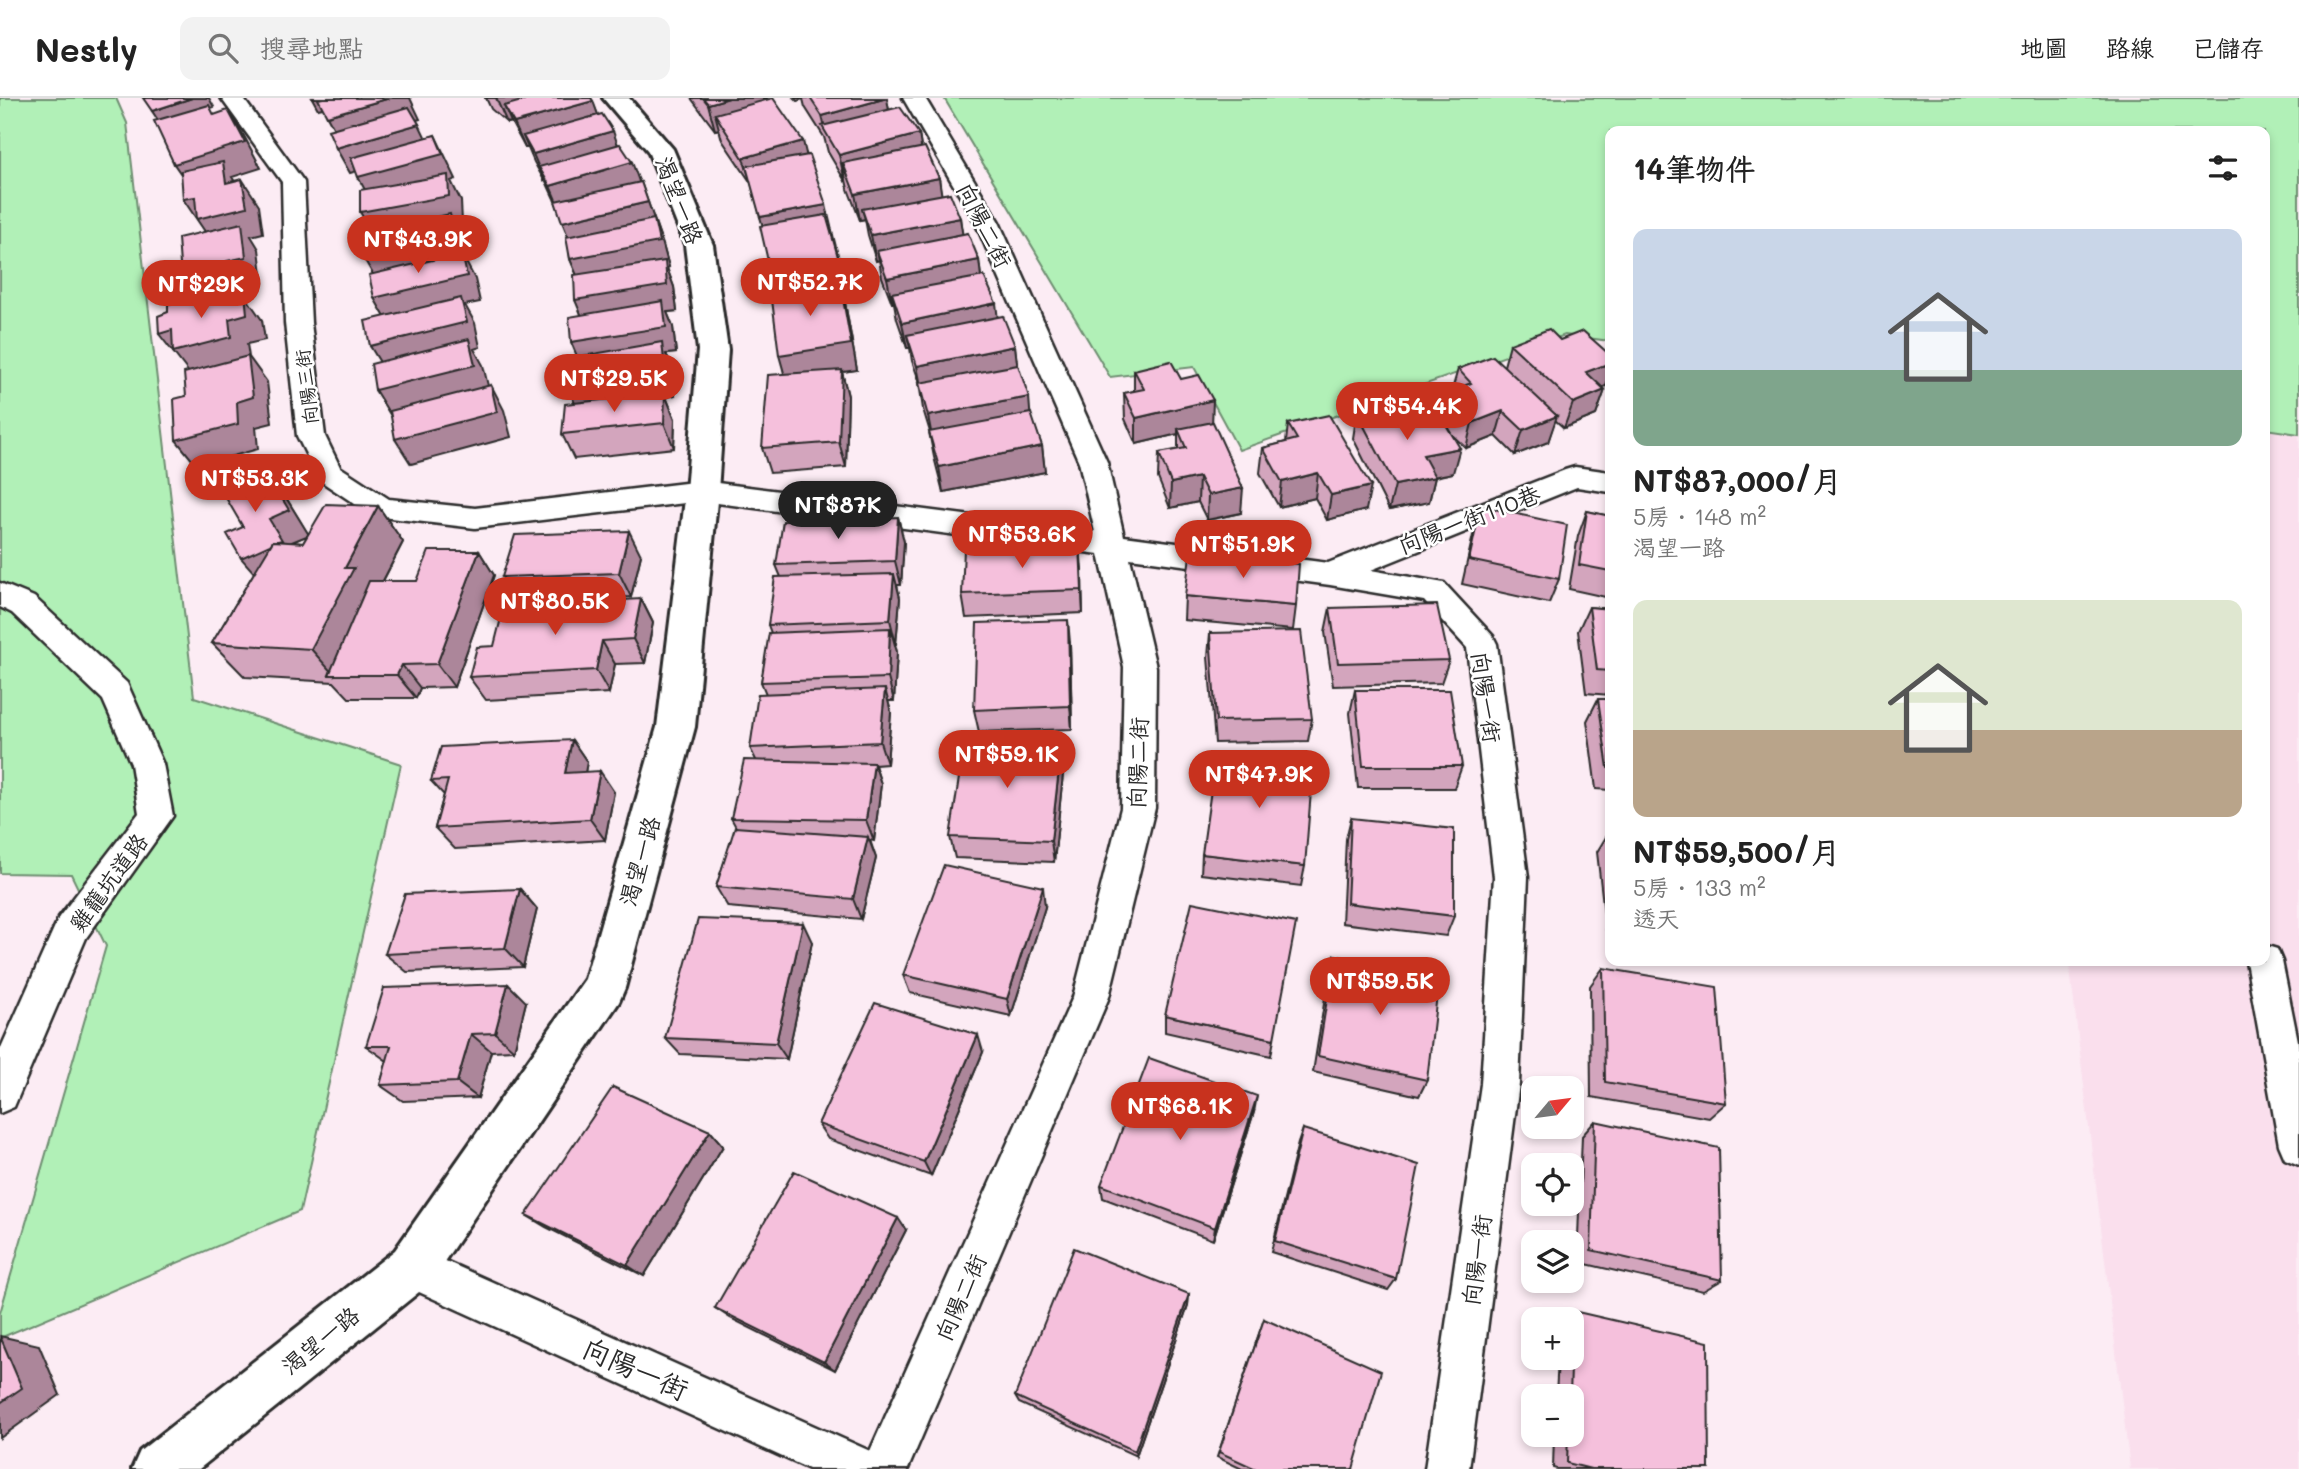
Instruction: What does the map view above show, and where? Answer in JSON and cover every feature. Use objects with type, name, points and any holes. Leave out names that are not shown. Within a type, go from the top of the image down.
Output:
[{"type":"street","name":"渴望一路","points":[[158,1469],[412,1267],[604,988],[676,727],[702,491],[713,350],[699,245],[660,149],[615,98]]},
{"type":"lane","name":"向陽三街","points":[[232,98],[293,182],[298,323],[308,411],[312,436],[329,473],[383,509],[475,518],[702,491]]},
{"type":"lane","name":"向陽二街","points":[[885,1469],[1091,998],[1138,808],[1140,667],[1093,462],[987,222],[914,98]]},
{"type":"lane","name":"向陽一街110巷","points":[[1330,574],[1575,477],[1605,481]]},
{"type":"lane","name":"向陽一街","points":[[702,491],[1330,574],[1433,591],[1482,644],[1511,877],[1500,1084],[1447,1469]]},
{"type":"lane","name":"雞籠坑道路","points":[[0,594],[23,605],[116,692],[146,764],[156,816],[72,928],[0,1094]]},
{"type":"lane","points":[[2265,966],[2299,1144]]},
{"type":"lane","name":"向陽一街","points":[[412,1267],[860,1469]]},
{"type":"shaded area","points":[[2270,430],[2299,434],[2299,1469],[2130,1469],[2070,966],[2270,966]]},
{"type":"green space","points":[[0,98],[116,98],[127,123],[194,697],[401,764],[300,1211],[0,1338],[0,1313],[106,946],[71,874],[0,873]]},
{"type":"green space","points":[[944,98],[2299,98],[2299,434],[2270,430],[2270,126],[1605,126],[1605,340],[1565,335],[1239,450],[1194,367],[1110,377]]},
{"type":"building","points":[[143,98],[192,98],[152,111]]},
{"type":"building","points":[[390,98],[327,116],[318,99]]},
{"type":"building","points":[[532,98],[591,98],[593,101],[514,123],[504,106]]},
{"type":"building","points":[[703,98],[729,98],[708,104]]},
{"type":"building","points":[[773,98],[803,141],[743,158],[715,114]]},
{"type":"building","points":[[810,98],[887,98],[822,116]]},
{"type":"building","points":[[209,105],[214,115],[228,110],[245,142],[174,164],[154,121]]},
{"type":"building","points":[[409,107],[419,124],[336,148],[328,130]]},
{"type":"building","points":[[900,107],[919,134],[839,155],[822,126]]},
{"type":"building","points":[[602,114],[613,131],[533,154],[523,136]]},
{"type":"building","points":[[435,135],[443,154],[358,177],[351,158]]},
{"type":"building","points":[[620,144],[632,162],[550,186],[539,167]]},
{"type":"building","points":[[925,147],[939,178],[855,194],[843,163]]},
{"type":"building","points":[[809,155],[826,205],[760,217],[746,166]]},
{"type":"building","points":[[223,162],[226,183],[242,179],[247,207],[197,219],[195,197],[183,199],[181,171]]},
{"type":"building","points":[[448,175],[449,196],[360,212],[360,190]]},
{"type":"building","points":[[641,182],[648,202],[562,222],[555,201]]},
{"type":"building","points":[[950,193],[960,218],[871,235],[862,209]]},
{"type":"building","points":[[450,214],[455,236],[363,257],[359,235]]},
{"type":"building","points":[[826,215],[842,271],[773,283],[760,226]]},
{"type":"building","points":[[654,219],[659,242],[570,259],[566,237]]},
{"type":"building","points":[[242,223],[246,257],[227,261],[230,280],[182,291],[178,238]]},
{"type":"building","points":[[968,233],[979,260],[887,278],[877,251]]},
{"type":"building","points":[[462,253],[467,276],[374,298],[369,275]]},
{"type":"building","points":[[665,261],[667,285],[575,300],[574,275]]},
{"type":"building","points":[[984,276],[996,303],[902,323],[892,293]]},
{"type":"building","points":[[840,282],[851,344],[779,355],[771,292]]},
{"type":"building","points":[[219,292],[220,301],[245,294],[247,314],[229,319],[231,337],[173,352],[172,330],[159,334],[158,316],[168,312],[168,304]]},
{"type":"building","points":[[461,298],[467,322],[370,346],[365,321]]},
{"type":"building","points":[[663,301],[666,327],[571,342],[569,317]]},
{"type":"building","points":[[1003,316],[1015,346],[917,366],[907,335]]},
{"type":"building","points":[[1549,329],[1560,340],[1583,331],[1605,351],[1605,365],[1586,372],[1605,390],[1573,403],[1510,344]]},
{"type":"building","points":[[469,339],[475,365],[375,390],[371,364]]},
{"type":"building","points":[[662,342],[665,370],[567,386],[565,359]]},
{"type":"building","points":[[248,356],[253,397],[237,402],[238,424],[176,440],[174,399],[186,396],[184,373]]},
{"type":"building","points":[[1493,356],[1557,416],[1523,430],[1503,411],[1472,423],[1443,394],[1471,383],[1458,369]]},
{"type":"building","points":[[1171,361],[1181,379],[1199,375],[1213,400],[1136,418],[1124,393],[1144,389],[1134,370]]},
{"type":"building","points":[[1018,365],[1029,397],[928,416],[919,383]]},
{"type":"building","points":[[842,370],[839,442],[762,448],[768,375]]},
{"type":"building","points":[[491,385],[497,412],[395,439],[390,411]]},
{"type":"building","points":[[665,393],[664,423],[562,434],[565,404]]},
{"type":"building","points":[[1399,406],[1407,421],[1440,415],[1460,448],[1423,455],[1435,477],[1395,485],[1357,413]]},
{"type":"building","points":[[1031,413],[1042,446],[939,467],[929,432]]},
{"type":"building","points":[[1329,415],[1371,486],[1331,495],[1318,473],[1282,482],[1263,448],[1297,439],[1288,424]]},
{"type":"building","points":[[1213,422],[1243,488],[1208,495],[1199,477],[1171,483],[1159,453],[1186,448],[1178,429]]},
{"type":"building","points":[[266,472],[289,510],[269,519],[282,540],[273,541],[270,545],[241,558],[227,534],[243,527],[222,491]]},
{"type":"building","points":[[326,504],[378,506],[345,568],[354,568],[311,649],[212,643],[273,541],[303,543]]},
{"type":"building","points":[[1481,506],[1567,525],[1559,579],[1469,560]]},
{"type":"building","points":[[1587,511],[1605,515],[1605,570],[1579,565]]},
{"type":"building","points":[[898,517],[895,561],[776,565],[783,521]]},
{"type":"building","points":[[629,531],[619,573],[502,577],[515,535]]},
{"type":"building","points":[[1080,545],[1082,590],[962,594],[964,549]]},
{"type":"building","points":[[429,551],[479,551],[437,664],[402,665],[397,675],[329,675],[369,581],[417,581]]},
{"type":"building","points":[[1190,555],[1299,564],[1296,606],[1185,596]]},
{"type":"building","points":[[894,574],[890,620],[768,625],[775,577]]},
{"type":"building","points":[[641,599],[633,639],[602,641],[596,670],[469,677],[477,647],[494,646],[504,606]]},
{"type":"building","points":[[1437,605],[1449,660],[1338,663],[1330,608]]},
{"type":"building","points":[[1589,607],[1605,609],[1605,671],[1597,670]]},
{"type":"building","points":[[1068,620],[1070,706],[974,710],[977,623]]},
{"type":"building","points":[[890,628],[888,678],[761,682],[769,633]]},
{"type":"building","points":[[1301,631],[1312,719],[1216,721],[1210,633]]},
{"type":"building","points":[[885,689],[880,742],[750,748],[758,694]]},
{"type":"building","points":[[1355,690],[1450,690],[1462,766],[1363,766]]},
{"type":"building","points":[[1598,699],[1605,699],[1605,747]]},
{"type":"building","points":[[965,738],[1062,742],[1051,841],[950,837]]},
{"type":"building","points":[[572,740],[565,773],[600,771],[590,819],[435,828],[448,780],[431,781],[441,747]]},
{"type":"building","points":[[1216,754],[1313,766],[1305,866],[1202,854]]},
{"type":"building","points":[[744,760],[874,763],[866,820],[731,818]]},
{"type":"building","points":[[1351,818],[1454,829],[1454,916],[1347,903]]},
{"type":"building","points":[[735,827],[868,837],[853,899],[716,887]]},
{"type":"building","points":[[944,865],[1043,887],[1007,999],[903,975]]},
{"type":"building","points":[[520,889],[505,948],[385,954],[405,894]]},
{"type":"building","points":[[1192,902],[1296,923],[1274,1039],[1165,1015]]},
{"type":"building","points":[[698,919],[803,923],[776,1043],[665,1038]]},
{"type":"building","points":[[1334,955],[1439,977],[1427,1080],[1318,1056]]},
{"type":"building","points":[[1603,968],[1717,987],[1726,1103],[1605,1082]]},
{"type":"building","points":[[508,984],[495,1033],[471,1034],[457,1082],[380,1085],[391,1046],[366,1046],[384,988]]},
{"type":"building","points":[[875,1003],[978,1035],[924,1162],[818,1124]]},
{"type":"building","points":[[1149,1058],[1257,1096],[1215,1228],[1101,1185]]},
{"type":"building","points":[[613,1087],[710,1131],[627,1265],[526,1215]]},
{"type":"building","points":[[1595,1121],[1719,1148],[1722,1280],[1591,1250]]},
{"type":"building","points":[[1303,1129],[1419,1165],[1396,1279],[1275,1241]]},
{"type":"building","points":[[794,1171],[898,1218],[824,1362],[715,1308]]},
{"type":"building","points":[[1074,1248],[1189,1294],[1135,1451],[1015,1396]]},
{"type":"building","points":[[1584,1314],[1708,1342],[1709,1469],[1591,1469],[1567,1463],[1568,1447],[1584,1447],[1584,1384],[1570,1384],[1571,1370],[1584,1370]]},
{"type":"building","points":[[1264,1319],[1381,1371],[1353,1469],[1256,1469],[1219,1452]]},
{"type":"building","points":[[0,1336],[22,1388],[0,1403]]}]
